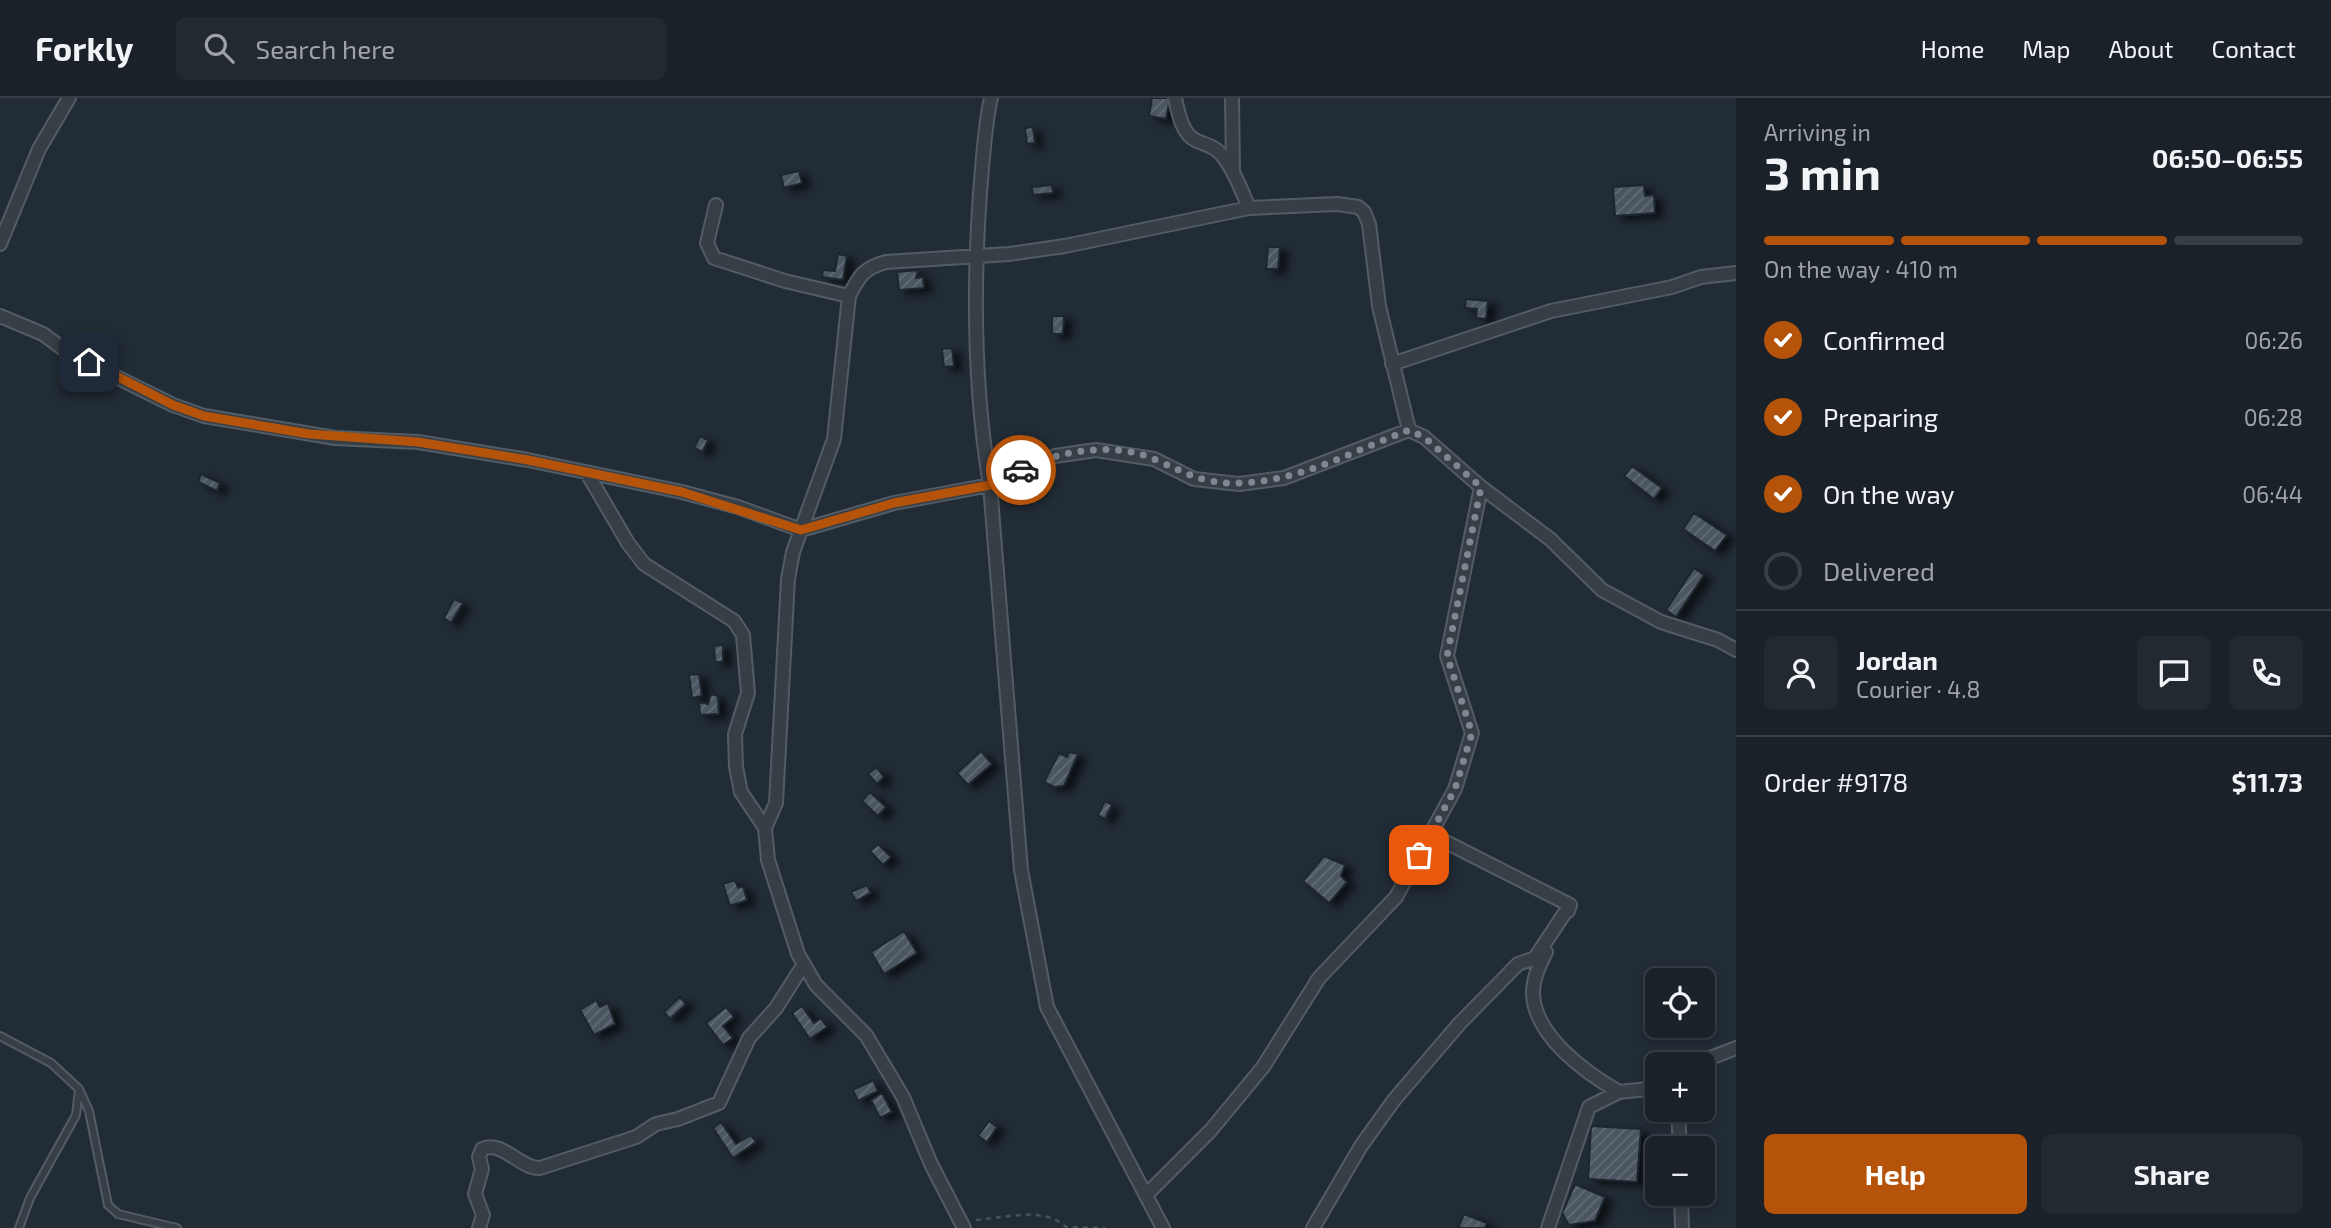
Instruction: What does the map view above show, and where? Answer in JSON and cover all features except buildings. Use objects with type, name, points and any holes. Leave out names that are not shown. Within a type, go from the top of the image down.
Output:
[{"type":"street","points":[[0,244],[39,149],[69,98]]},
{"type":"street","points":[[991,98],[986,122],[976,256],[981,428],[990,485],[1021,870],[1047,1007],[1163,1228]]},
{"type":"street","points":[[1175,98],[1178,113],[1191,138],[1215,148],[1233,170],[1249,208]]},
{"type":"street","points":[[1232,98],[1233,170]]},
{"type":"street","points":[[765,828],[776,803],[788,579],[801,530],[834,439],[849,296],[867,267],[886,262],[1065,246],[1249,208],[1337,204],[1358,207],[1364,212],[1392,364],[1409,430]]},
{"type":"street","points":[[716,205],[707,243],[714,258],[785,281],[849,296]]},
{"type":"street","points":[[1392,364],[1551,311],[1672,287],[1701,277],[1736,272]]},
{"type":"street","points":[[0,316],[43,334],[70,354],[173,405],[204,416],[335,438],[418,442],[587,473],[702,498],[801,530],[894,503],[990,485],[1055,456],[1096,450],[1154,459],[1194,479],[1216,483],[1260,482],[1293,474],[1409,430],[1424,437],[1481,487],[1550,539],[1602,590],[1661,622],[1718,640],[1736,650]]},
{"type":"street","points":[[587,473],[628,543],[644,564],[734,621],[743,635],[748,693],[736,734],[736,767],[741,792],[765,828],[768,860],[777,896],[804,964],[816,985],[866,1035],[903,1097],[961,1225]]},
{"type":"street","points":[[1147,1194],[1212,1130],[1263,1067],[1320,978],[1395,897],[1455,789],[1472,733],[1447,656],[1481,487]]},
{"type":"street","points":[[1430,834],[1570,905]]},
{"type":"street","points":[[1570,905],[1559,934],[1535,975],[1534,1004],[1561,1049],[1583,1071],[1619,1092]]},
{"type":"street","points":[[1313,1228],[1361,1146],[1394,1100],[1518,964],[1535,958],[1570,905]]},
{"type":"street","points":[[479,1228],[483,1215],[475,1194],[482,1170],[479,1157],[482,1149],[496,1149],[527,1167],[540,1168],[636,1137],[656,1124],[678,1119],[719,1102],[755,1027],[776,1008],[804,964]]},
{"type":"street","points":[[1715,1056],[1736,1048]]},
{"type":"street","points":[[1548,1228],[1573,1161],[1589,1107],[1619,1092],[1645,1089]]},
{"type":"street","points":[[1681,1206],[1682,1228]]},
{"type":"lane","points":[[0,1036],[51,1063],[79,1089],[89,1111],[108,1205],[118,1214],[177,1228]]},
{"type":"lane","points":[[19,1228],[30,1198],[76,1115],[79,1089]]},
{"type":"path","points":[[961,1225],[1043,1215],[1055,1217],[1066,1227],[1105,1228]]},
{"type":"way so far","points":[[1021,470],[1055,456],[1096,450],[1154,459],[1194,479],[1216,483],[1260,482],[1284,478],[1409,430],[1424,437],[1481,487],[1447,656],[1472,733],[1455,789],[1419,855]]},
{"type":"route","points":[[89,362],[173,405],[204,416],[256,427],[335,438],[418,442],[528,460],[682,492],[801,530],[894,503],[990,485],[1021,470]]}]
